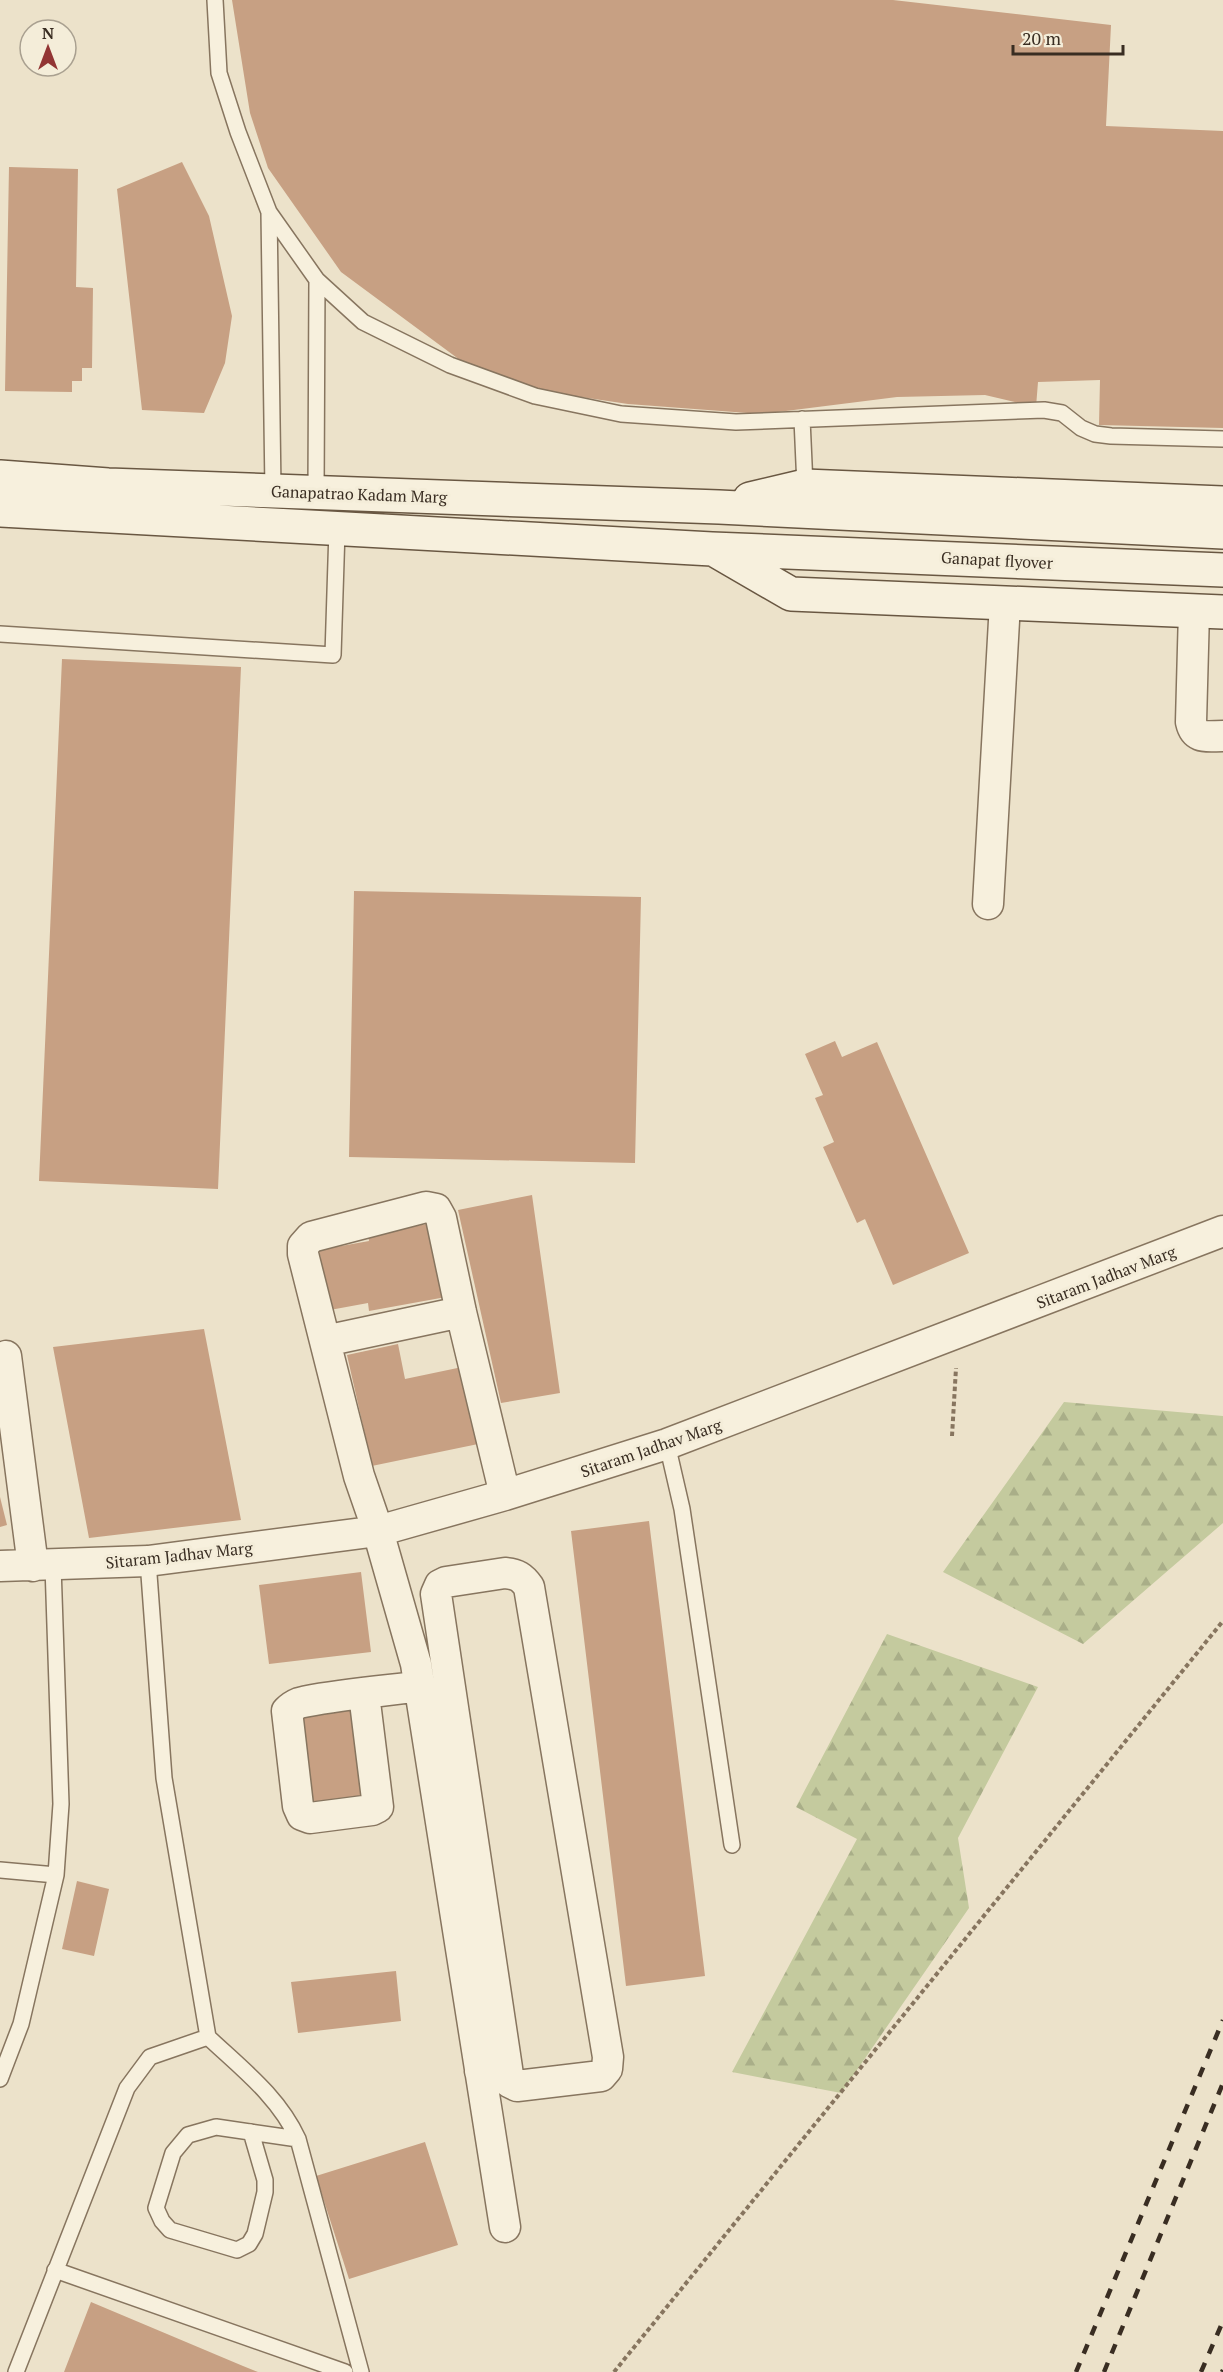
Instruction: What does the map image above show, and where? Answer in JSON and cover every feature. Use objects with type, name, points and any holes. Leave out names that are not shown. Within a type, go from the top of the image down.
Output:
[{"type":"main road","name":"Ganapatrao Kadam Marg","points":[[0,477],[107,501],[337,530],[712,549]]},
{"type":"main road","points":[[719,507],[804,486],[1223,503]]},
{"type":"main road","name":"Ganapatrao Kadam Marg","points":[[0,510],[273,490],[719,507]]},
{"type":"main road","points":[[673,506],[673,546]]},
{"type":"main road","points":[[719,507],[1223,532]]},
{"type":"main road","points":[[712,549],[791,594],[1209,611]]},
{"type":"main road","name":"Ganapat flyover","points":[[712,549],[1223,570]]},
{"type":"street","points":[[988,904],[1005,603]]},
{"type":"street","points":[[1209,611],[1191,722],[1193,730],[1198,735],[1223,736]]},
{"type":"street","points":[[480,1979],[418,1675],[378,1531],[359,1476],[303,1254],[306,1241],[311,1237],[426,1208],[436,1209],[441,1218],[505,1495]]},
{"type":"street","name":"Sitaram Jadhav Marg","points":[[0,1566],[148,1561],[378,1531],[505,1495],[668,1444],[1223,1231]]},
{"type":"street","points":[[325,1341],[461,1312]]},
{"type":"street","points":[[6,1356],[43,1566]]},
{"type":"street","points":[[493,2070],[517,2086],[601,2076],[607,2069],[608,2057],[529,1587],[524,1579],[515,1574],[505,1573],[446,1582],[440,1586],[436,1594],[446,1659],[480,1979],[493,2070],[505,2227]]},
{"type":"street","points":[[363,1694],[418,1675],[446,1659]]},
{"type":"lane","points":[[215,0],[219,74],[238,132],[269,212],[317,280],[363,322],[450,365],[535,396],[621,414],[736,422],[1044,410],[1062,413],[1082,428],[1095,434],[1223,440]]},
{"type":"lane","points":[[269,212],[273,490]]},
{"type":"lane","points":[[316,492],[317,280]]},
{"type":"lane","points":[[802,419],[804,486]]},
{"type":"lane","points":[[0,633],[333,655],[337,530]]},
{"type":"lane","points":[[668,1444],[682,1509],[732,1845]]},
{"type":"lane","points":[[148,1561],[164,1778],[207,2037],[262,2088],[288,2117],[298,2139],[361,2372]]},
{"type":"lane","points":[[0,2079],[21,2024],[56,1875],[61,1804],[43,1566]]},
{"type":"lane","points":[[0,1870],[56,1875]]},
{"type":"lane","points":[[16,2372],[127,2088],[150,2058],[207,2037]]},
{"type":"lane","points":[[251,2132],[266,2181],[255,2234],[249,2244],[237,2250],[170,2230],[162,2221],[156,2208],[173,2153],[188,2135],[216,2127],[251,2132],[298,2139]]},
{"type":"lane","points":[[55,2270],[345,2372]]},
{"type":"path","points":[[952,1436],[958,1334]]},
{"type":"path","points":[[614,2372],[1223,1621]]},
{"type":"green space","points":[[1064,1402],[1223,1416],[1223,1523],[1083,1644],[943,1572]]},
{"type":"green space","points":[[887,1634],[1038,1687],[958,1838],[969,1908],[841,2093],[732,2072],[857,1839],[796,1807]]},
{"type":"building","points":[[232,0],[893,0],[1111,25],[1106,126],[1223,131],[1223,428],[1099,425],[1100,380],[1038,382],[1036,407],[985,395],[897,397],[761,414],[628,404],[534,390],[464,363],[341,272],[268,168],[250,113]]},
{"type":"building","points":[[182,162],[209,216],[232,316],[225,363],[204,413],[142,410],[117,189]]},
{"type":"building","points":[[9,167],[78,169],[76,287],[93,288],[92,368],[82,368],[82,381],[72,381],[72,392],[5,391]]},
{"type":"building","points":[[62,659],[241,667],[218,1189],[39,1181]]},
{"type":"building","points":[[354,891],[641,897],[635,1163],[349,1157]]},
{"type":"building","points":[[835,1041],[842,1057],[877,1042],[969,1253],[893,1285],[865,1219],[857,1223],[823,1147],[834,1142],[815,1098],[823,1095],[805,1054]]},
{"type":"building","points":[[532,1195],[560,1393],[501,1403],[458,1210]]},
{"type":"building","points":[[432,1223],[446,1297],[369,1311],[368,1303],[330,1310],[314,1261],[321,1260],[319,1250],[369,1241],[368,1235]]},
{"type":"building","points":[[204,1329],[241,1520],[89,1538],[53,1347]]},
{"type":"building","points":[[398,1344],[405,1379],[467,1366],[483,1443],[362,1468],[358,1450],[368,1448],[347,1355]]},
{"type":"building","points":[[0,1497],[7,1525],[0,1527]]},
{"type":"building","points":[[649,1521],[705,1976],[626,1986],[571,1531]]},
{"type":"building","points":[[361,1572],[371,1652],[269,1664],[259,1585]]},
{"type":"building","points":[[359,1707],[370,1802],[309,1810],[298,1714]]},
{"type":"building","points":[[77,1881],[109,1889],[94,1956],[62,1949]]},
{"type":"building","points":[[396,1971],[401,2021],[298,2033],[291,1982]]},
{"type":"building","points":[[425,2142],[458,2245],[349,2279],[316,2176]]},
{"type":"building","points":[[91,2302],[243,2366],[258,2372],[64,2372]]},
{"type":"railway","points":[[1076,2372],[1223,2020]]},
{"type":"railway","points":[[1104,2372],[1223,2083]]},
{"type":"railway","points":[[1201,2372],[1223,2321]]}]
